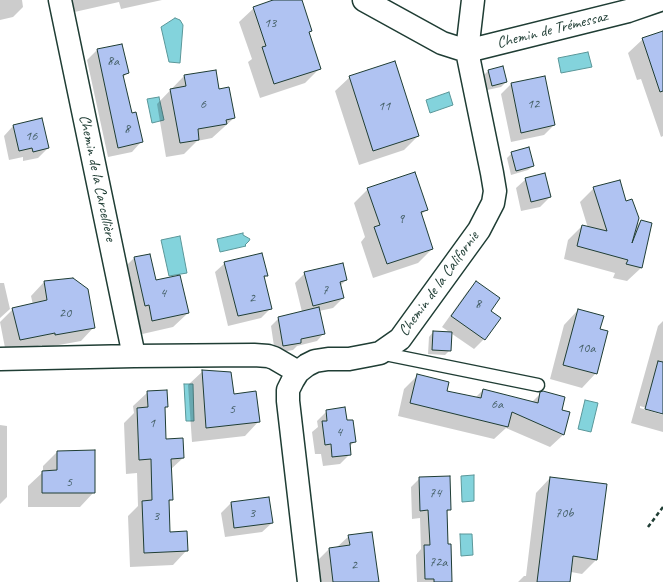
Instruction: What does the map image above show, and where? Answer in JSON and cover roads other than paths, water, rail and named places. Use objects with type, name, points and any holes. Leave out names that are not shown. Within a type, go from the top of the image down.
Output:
[{"type":"street","name":"Chemin de la Carcellière","points":[[60,0],[134,356]]},
{"type":"street","points":[[364,0],[442,43],[467,51]]},
{"type":"street","name":"Chemin de la Californie","points":[[309,582],[288,390],[298,372],[315,361],[328,359],[349,359],[380,353],[400,338],[479,230],[493,203],[495,191],[492,173],[467,51],[473,0]]},
{"type":"street","name":"Chemin de Trémessaz","points":[[467,51],[628,11],[660,0]]},
{"type":"street","points":[[0,359],[134,356],[268,356],[298,372]]},
{"type":"lane","points":[[380,353],[538,385]]},
{"type":"water","points":[[175,18],[180,20],[183,25],[180,63],[169,62],[161,27]]},
{"type":"water","points":[[588,52],[592,67],[561,73],[558,58]]},
{"type":"water","points":[[449,92],[453,105],[430,113],[426,100]]},
{"type":"water","points":[[159,97],[164,120],[152,123],[147,99]]},
{"type":"water","points":[[243,233],[243,235],[250,239],[245,245],[246,246],[220,252],[217,239]]},
{"type":"water","points":[[180,236],[187,273],[169,276],[161,240]]},
{"type":"water","points":[[184,384],[193,384],[194,421],[186,421]]},
{"type":"water","points":[[585,400],[598,403],[591,432],[578,429]]},
{"type":"water","points":[[474,475],[474,501],[462,502],[461,476]]},
{"type":"water","points":[[460,534],[472,534],[473,555],[461,556]]}]
